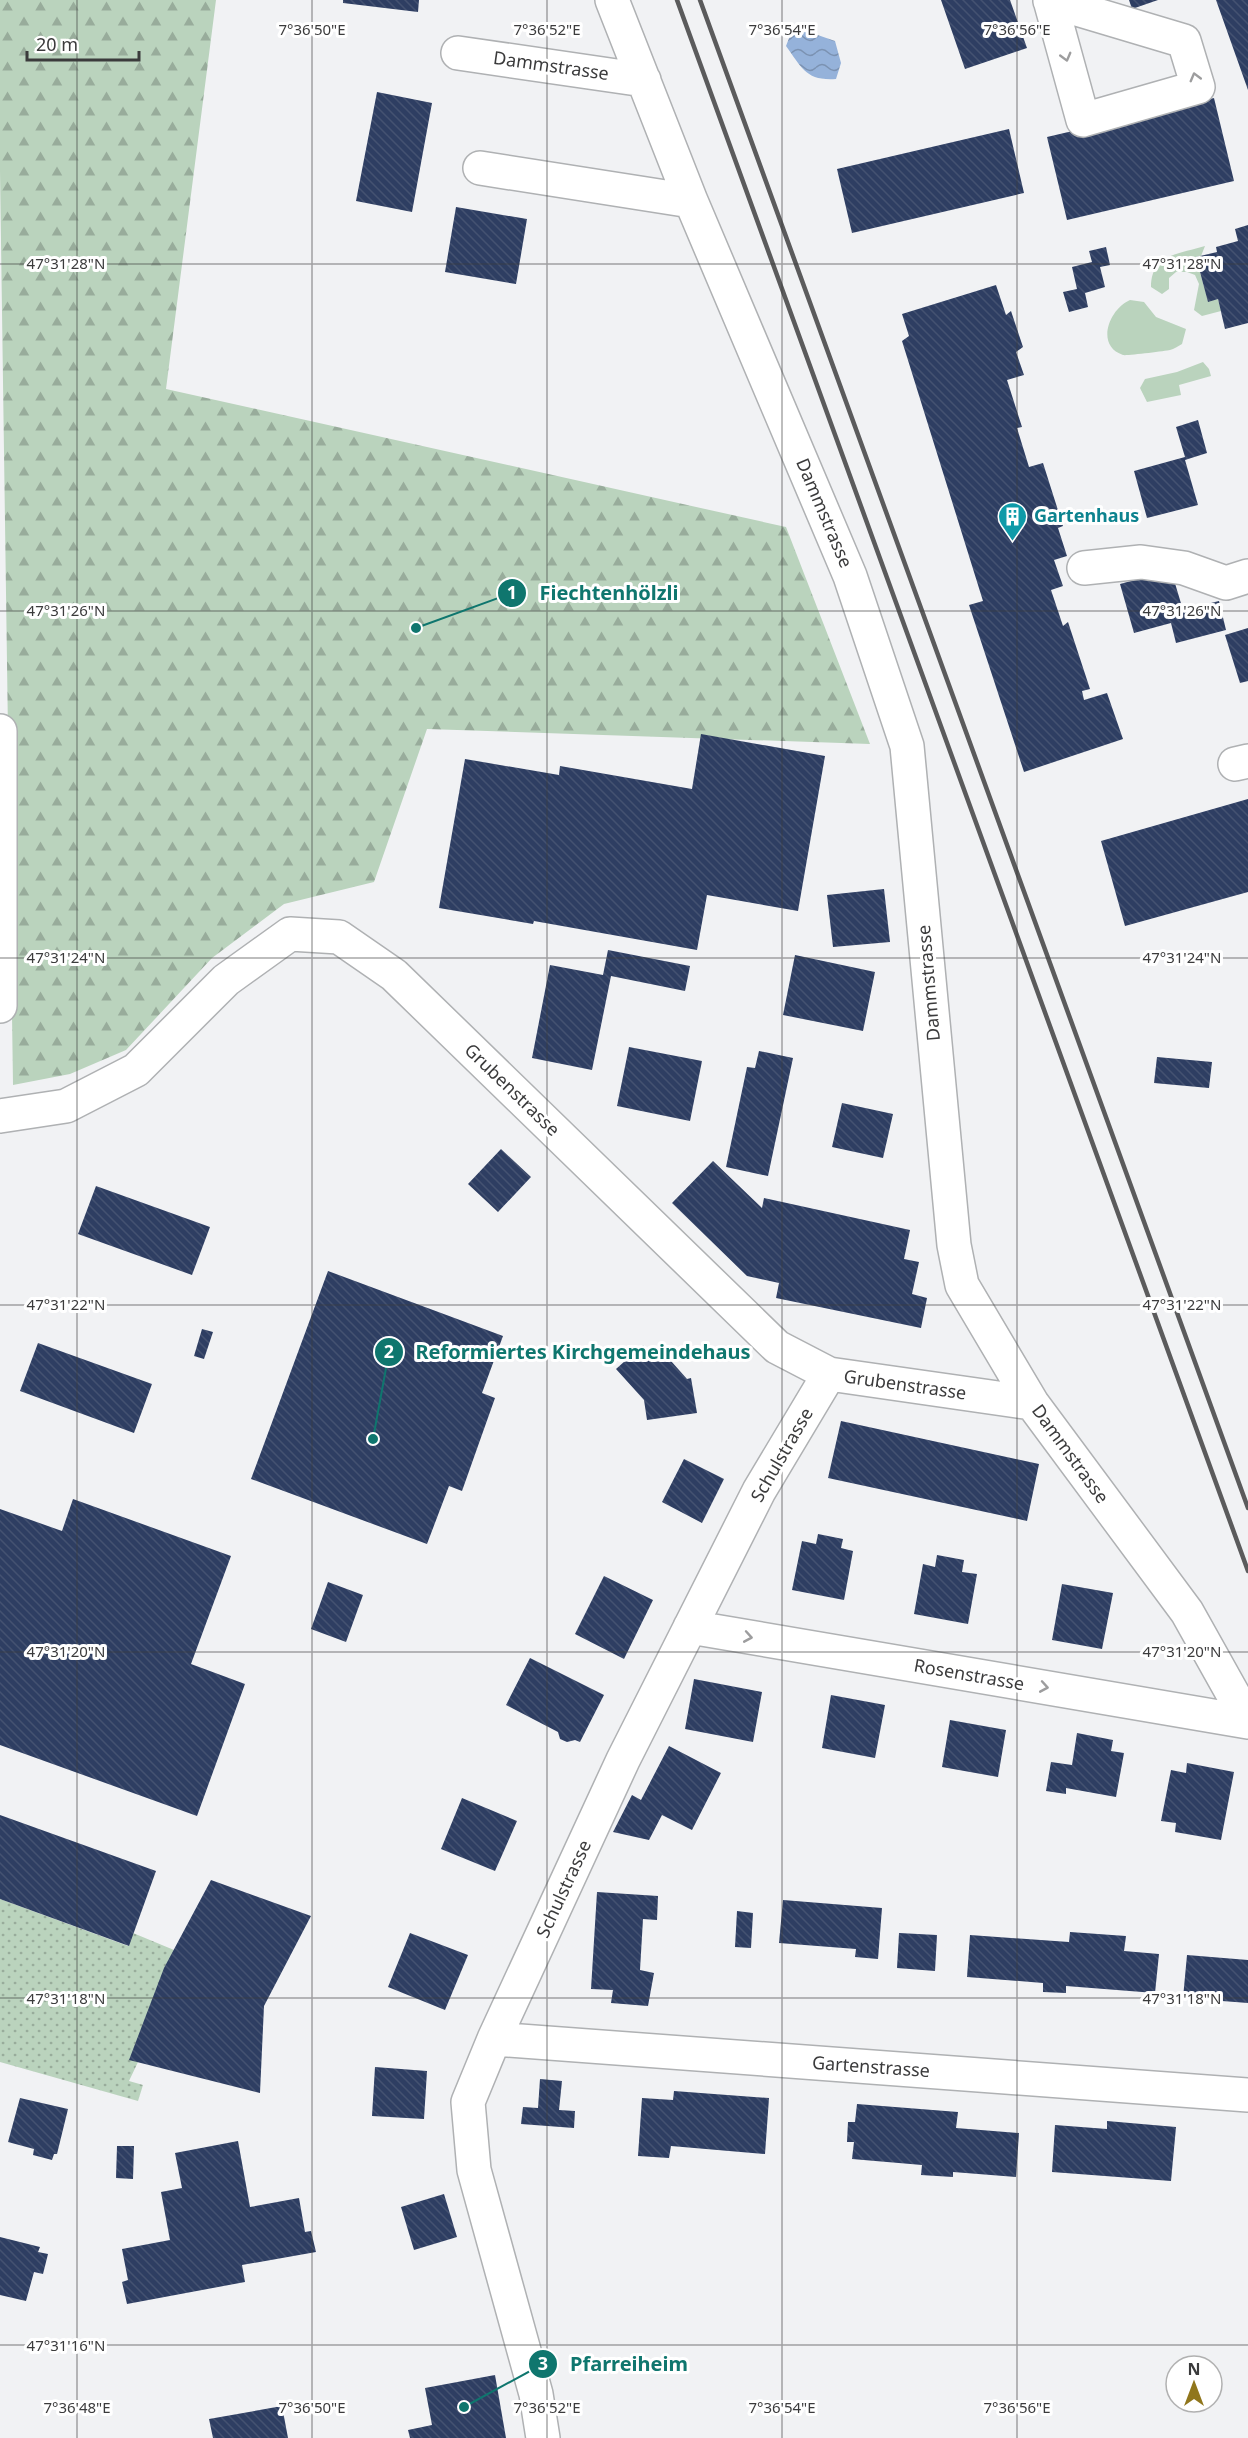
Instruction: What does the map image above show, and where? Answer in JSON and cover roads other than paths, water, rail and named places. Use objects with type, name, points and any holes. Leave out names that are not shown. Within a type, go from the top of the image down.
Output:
[{"type":"street","name":"Dammstrasse","points":[[612,0],[691,201],[850,576],[907,746],[954,1245],[962,1285],[1032,1402],[1186,1612],[1248,1721]]},
{"type":"street","points":[[1050,0],[1184,41],[1198,87],[1083,120],[1050,0]]},
{"type":"street","name":"Dammstrasse","points":[[458,52],[644,80]]},
{"type":"street","points":[[480,168],[691,201]]},
{"type":"street","points":[[1084,568],[1141,562],[1184,568],[1226,583],[1248,576]]},
{"type":"street","points":[[0,731],[0,1006]]},
{"type":"street","name":"Grubenstrasse","points":[[0,1116],[66,1106],[136,1070],[226,980],[290,934],[339,937],[394,975],[777,1347],[829,1374],[1032,1402]]},
{"type":"street","name":"Schulstrasse","points":[[543,2438],[536,2394],[474,2170],[468,2102],[494,2039],[623,1760],[759,1491],[829,1374]]},
{"type":"street","name":"Rosenstrasse","points":[[690,1627],[1248,1721]]},
{"type":"street","name":"Gartenstrasse","points":[[494,2039],[1248,2095]]},
{"type":"water","points":[[809,32],[835,41],[841,63],[836,79],[818,78],[806,72],[786,46],[791,33]]},
{"type":"railway","points":[[677,0],[1248,1571]]},
{"type":"railway","points":[[700,0],[1248,1508]]},
{"type":"place","name":"Gartenhaus","points":[[1013,542]]},
{"type":"place","name":"Fiechtenhölzli","points":[[416,628]]},
{"type":"place","name":"Reformiertes Kirchgemeindehaus","points":[[373,1439]]},
{"type":"place","name":"Pfarreiheim","points":[[464,2407]]}]
